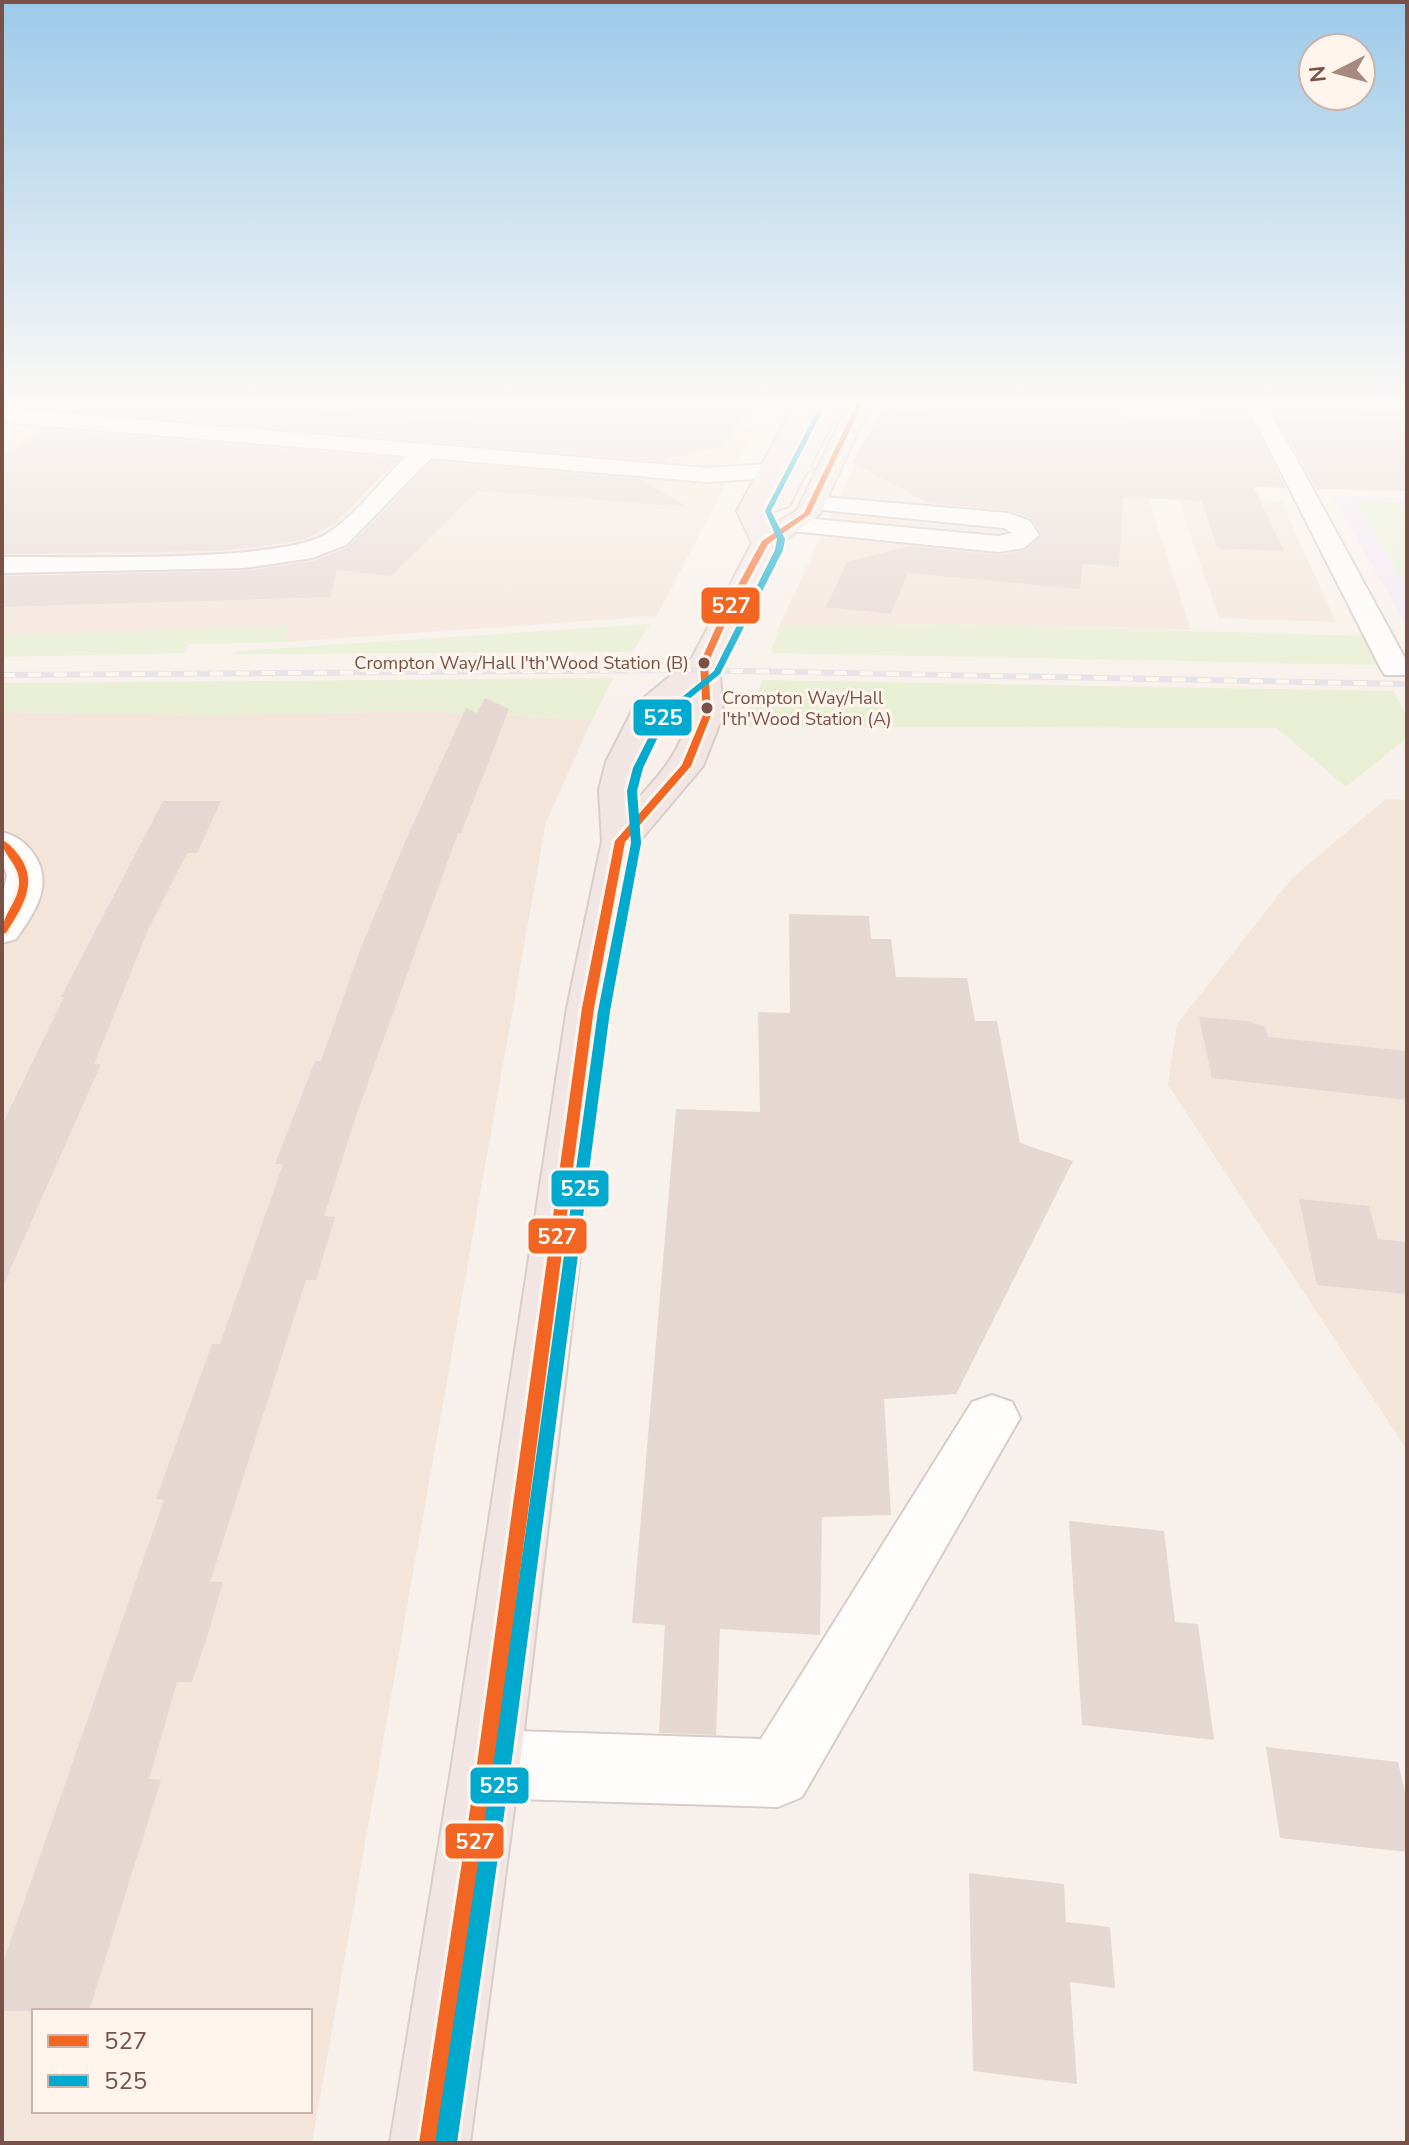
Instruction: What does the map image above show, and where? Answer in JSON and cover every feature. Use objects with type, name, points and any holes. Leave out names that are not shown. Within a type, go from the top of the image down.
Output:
[{"type":"highway","points":[[754,503],[750,511],[765,543]]},
{"type":"highway","points":[[430,2143],[486,1764],[588,1008],[620,841],[616,790],[623,762],[651,705],[704,663],[765,543],[807,514],[812,503]]},
{"type":"highway","points":[[620,841],[686,766],[707,715],[704,663]]},
{"type":"main road","points":[[750,511],[774,503]]},
{"type":"street","points":[[2,565],[244,560],[303,552],[337,539],[373,503]]},
{"type":"street","points":[[791,525],[998,544],[1015,542],[1026,535],[1021,526],[1008,521],[813,503]]},
{"type":"street","points":[[1307,503],[1396,669]]},
{"type":"street","points":[[2,843],[16,854],[26,872],[26,891],[2,931]]},
{"type":"street","points":[[486,1764],[778,1773],[992,1418]]},
{"type":"shaded area","points":[[2,503],[716,503],[657,616],[284,642],[288,627],[2,635]]},
{"type":"shaded area","points":[[837,503],[1150,503],[1191,630],[953,624],[779,626]]},
{"type":"shaded area","points":[[1179,503],[1282,503],[1336,622],[1219,618]]},
{"type":"shaded area","points":[[1337,503],[1407,503],[1407,626]]},
{"type":"shaded area","points":[[430,711],[592,720],[546,822],[312,2143],[2,2143],[2,712],[213,715]]},
{"type":"shaded area","points":[[1386,799],[1407,800],[1407,1450],[1168,1085],[1177,1024],[1292,878]]},
{"type":"green space","points":[[1356,503],[1407,503],[1407,585]]},
{"type":"green space","points":[[650,624],[632,652],[231,654],[238,651]]},
{"type":"green space","points":[[953,624],[1364,636],[1380,665],[771,653],[779,626]]},
{"type":"green space","points":[[289,626],[284,642],[189,644],[184,653],[2,657],[2,635]]},
{"type":"green space","points":[[613,678],[592,720],[430,711],[213,715],[2,712],[2,683]]},
{"type":"green space","points":[[763,680],[1393,691],[1407,715],[1407,738],[1346,787],[1277,728],[740,727]]},
{"type":"building","points":[[2,503],[355,503],[336,523],[303,540],[222,551],[2,554]]},
{"type":"building","points":[[391,503],[466,503],[391,576],[337,570],[330,597],[2,607],[2,576],[244,571],[313,561],[348,547]]},
{"type":"building","points":[[637,503],[681,503],[688,507]]},
{"type":"building","points":[[929,503],[1123,503],[1119,567],[1083,564],[1080,589],[908,573],[891,614],[826,607],[847,562],[909,546],[998,555],[1024,551],[1042,535],[1031,518],[1008,510]]},
{"type":"building","points":[[1203,503],[1262,503],[1284,551],[1217,548]]},
{"type":"building","points":[[485,698],[509,709],[461,833],[458,833],[357,1113],[324,1216],[335,1217],[316,1280],[306,1280],[210,1582],[223,1582],[209,1631],[192,1682],[177,1682],[149,1779],[161,1780],[90,2009],[2,2011],[2,1965],[164,1500],[156,1499],[212,1344],[220,1344],[283,1164],[275,1164],[315,1061],[321,1061],[360,950],[408,835],[466,708],[477,713]]},
{"type":"building","points":[[163,801],[221,801],[197,853],[187,853],[148,930],[94,1064],[101,1064],[2,1288],[2,1125],[64,997],[61,997]]},
{"type":"building","points":[[789,914],[869,916],[871,939],[891,939],[896,977],[967,978],[975,1021],[997,1021],[1020,1143],[1073,1161],[956,1394],[884,1399],[891,1515],[822,1517],[820,1635],[720,1629],[716,1735],[659,1733],[665,1625],[632,1623],[676,1109],[760,1112],[758,1012],[790,1013]]},
{"type":"building","points":[[1199,1017],[1248,1021],[1265,1027],[1268,1037],[1407,1051],[1407,1100],[1212,1078]]},
{"type":"building","points":[[1299,1199],[1369,1206],[1378,1239],[1407,1242],[1407,1294],[1317,1285]]},
{"type":"building","points":[[1069,1521],[1164,1531],[1175,1622],[1198,1624],[1214,1740],[1082,1725]]},
{"type":"building","points":[[1266,1747],[1398,1762],[1407,1801],[1407,1852],[1280,1838]]},
{"type":"building","points":[[969,1873],[1064,1884],[1066,1922],[1110,1927],[1115,1988],[1070,1982],[1077,2084],[973,2071]]},
{"type":"railway","points":[[2,675],[692,670],[1407,684]]},
{"type":"transit line","name":"525","points":[[446,2143],[502,1766],[604,1011],[636,843],[632,791],[638,768],[664,715],[717,672],[779,550],[781,539],[768,511],[772,503]]},
{"type":"transit line","name":"527","points":[[430,2143],[486,1764],[588,1008],[620,841],[686,766],[707,715],[704,663],[725,616],[765,543],[807,514],[812,503]]},
{"type":"transit line","name":"527","points":[[2,843],[14,854],[24,875],[21,896],[2,931]]},
{"type":"place","name":"Crompton Way/Hall I'th'Wood Station (B)","points":[[704,663]]},
{"type":"place","name":"Crompton Way/Hall I'th'Wood Station (A)","points":[[707,708]]}]
